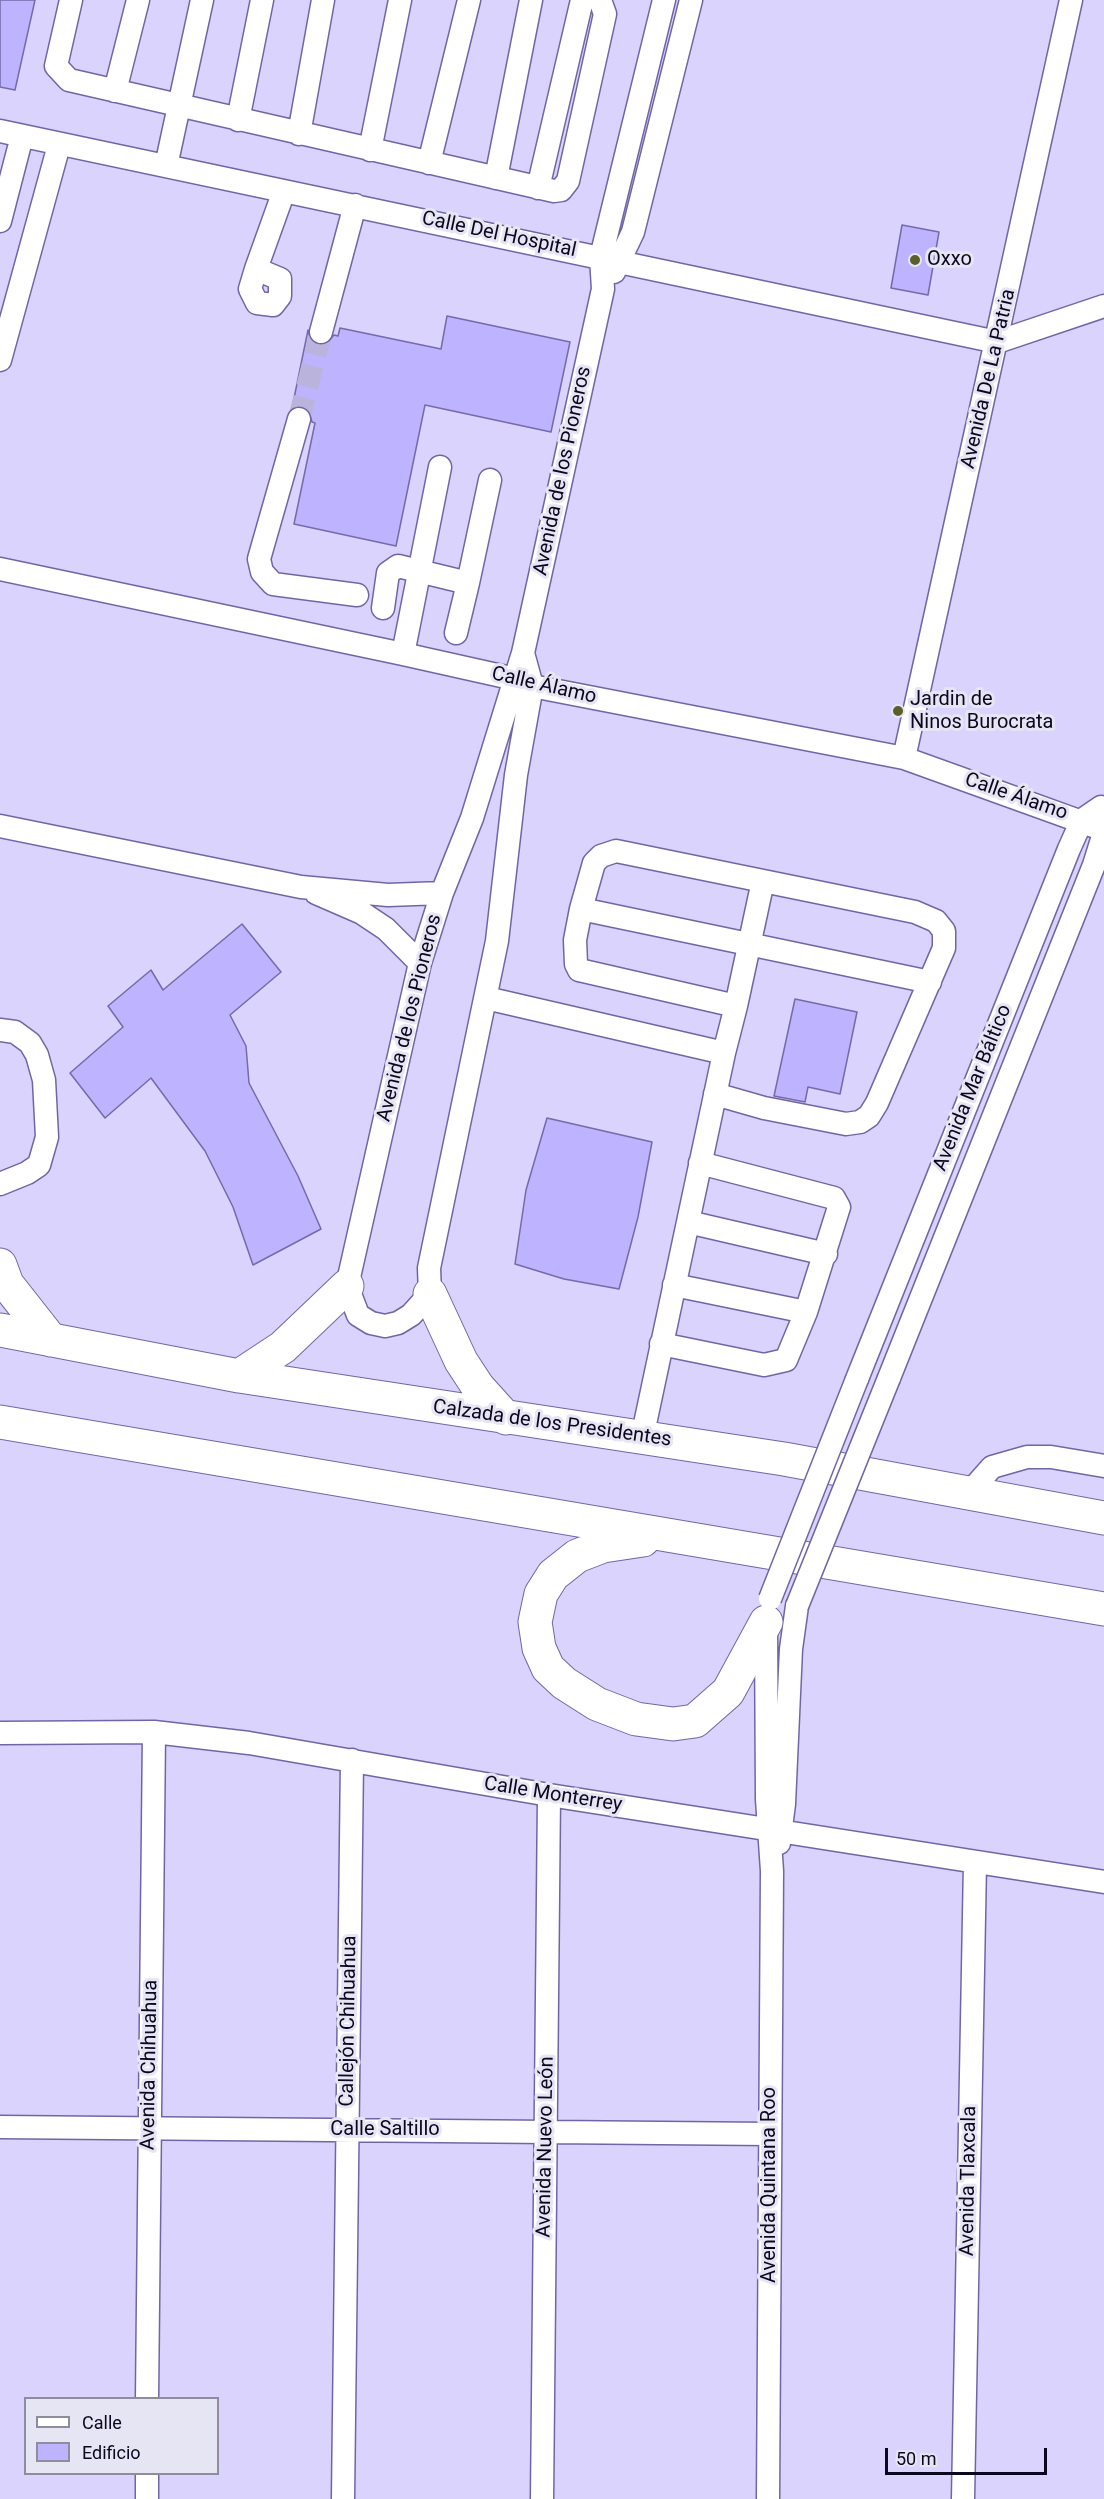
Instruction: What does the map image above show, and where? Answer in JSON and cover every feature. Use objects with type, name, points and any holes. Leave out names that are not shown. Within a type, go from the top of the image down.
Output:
[{"type":"highway","points":[[0,1265],[7,1284],[51,1340]]},
{"type":"highway","points":[[238,1376],[283,1347],[346,1286]]},
{"type":"highway","points":[[430,1294],[461,1361],[478,1387],[506,1418]]},
{"type":"highway","name":"Calzada de los Presidentes","points":[[0,1330],[238,1376],[784,1459],[1104,1518]]},
{"type":"highway","points":[[0,1422],[1104,1609]]},
{"type":"highway","points":[[669,1536],[603,1546],[577,1556],[553,1575],[541,1594],[535,1622],[539,1648],[548,1668],[564,1683],[597,1704],[636,1719],[673,1724],[695,1721],[728,1692],[768,1610]]},
{"type":"street","points":[[71,0],[56,66],[69,80],[538,188],[561,190],[568,181],[605,14],[600,0]]},
{"type":"street","points":[[115,91],[138,0]]},
{"type":"street","points":[[166,166],[202,0]]},
{"type":"street","points":[[238,120],[262,0]]},
{"type":"street","points":[[299,134],[323,0]]},
{"type":"street","points":[[370,150],[400,0]]},
{"type":"street","points":[[429,163],[469,0]]},
{"type":"street","points":[[496,178],[531,0]]},
{"type":"street","points":[[538,188],[582,0]]},
{"type":"street","name":"Avenida de los Pioneros","points":[[430,1294],[429,1268],[497,941],[523,682],[523,653],[611,259],[664,0]]},
{"type":"street","name":"Avenida de los Pioneros","points":[[611,259],[633,232],[691,0]]},
{"type":"street","name":"Avenida De La Patria","points":[[904,758],[1071,0]]},
{"type":"street","points":[[0,221],[11,133]]},
{"type":"street","name":"Calle Del Hospital","points":[[11,133],[997,342]]},
{"type":"street","points":[[0,360],[5,319],[59,145]]},
{"type":"street","points":[[256,269],[284,191]]},
{"type":"street","points":[[321,332],[355,205]]},
{"type":"street","points":[[997,342],[1104,306]]},
{"type":"street","points":[[299,419],[259,559],[262,572],[273,584],[357,595]]},
{"type":"street","points":[[404,654],[440,467]]},
{"type":"street","points":[[456,633],[490,480]]},
{"type":"street","points":[[383,608],[388,573],[398,566],[468,584]]},
{"type":"street","name":"Calle Álamo","points":[[0,569],[404,654],[523,682],[904,758],[1098,813],[1104,831]]},
{"type":"street","name":"Avenida de los Pioneros","points":[[346,1286],[420,963],[442,893],[523,682]]},
{"type":"street","name":"Avenida Mar Báltico","points":[[768,1610],[857,1379],[1098,813]]},
{"type":"street","points":[[472,818],[491,814],[509,826]]},
{"type":"street","points":[[0,826],[301,887],[357,890],[388,896],[442,893]]},
{"type":"street","name":"Avenida Mar Báltico","points":[[797,1606],[1094,865],[1104,831]]},
{"type":"street","points":[[715,1094],[764,1108],[846,1124],[860,1122],[869,1116],[877,1103],[930,982],[945,938],[944,931],[936,921],[915,912],[616,851],[608,852],[594,864],[575,940],[576,964],[579,970],[735,1006]]},
{"type":"street","points":[[642,1438],[715,1094],[763,882]]},
{"type":"street","points":[[301,887],[362,913],[386,929],[420,963]]},
{"type":"street","points":[[581,909],[930,982]]},
{"type":"street","points":[[486,998],[724,1053]]},
{"type":"street","points":[[0,1030],[15,1032],[30,1043],[37,1055],[44,1080],[47,1137],[39,1165],[27,1173],[0,1184]]},
{"type":"street","points":[[661,1344],[764,1365],[779,1364],[789,1355],[806,1312],[839,1207],[837,1200],[700,1163]]},
{"type":"street","points":[[688,1222],[826,1254]]},
{"type":"street","points":[[674,1285],[806,1312]]},
{"type":"street","points":[[346,1286],[358,1315],[371,1323],[385,1326],[398,1323],[411,1315],[430,1294]]},
{"type":"street","points":[[969,1493],[992,1467],[1026,1457],[1051,1457],[1104,1466]]},
{"type":"street","name":"Avenida Quintana Roo","points":[[768,2499],[772,1871],[791,1649],[797,1606]]},
{"type":"street","name":"Avenida Quintana Roo","points":[[768,1610],[775,1830]]},
{"type":"street","name":"Calle Monterrey","points":[[0,1733],[154,1732],[249,1743],[549,1795],[1104,1882]]},
{"type":"street","name":"Avenida Chihuahua","points":[[147,2397],[154,1732]]},
{"type":"street","name":"Callejón Chihuahua","points":[[343,2499],[352,1760]]},
{"type":"street","name":"Avenida Nuevo León","points":[[542,2499],[549,1795]]},
{"type":"street","name":"Avenida Tlaxcala","points":[[963,2499],[975,1863]]},
{"type":"street","name":"Calle Saltillo","points":[[0,2127],[770,2134]]},
{"type":"street","points":[[147,2475],[147,2499]]},
{"type":"building","points":[[0,0],[35,0],[15,90],[0,87]]},
{"type":"building","name":"Oxxo","points":[[902,225],[939,232],[928,295],[891,288]]},
{"type":"building","points":[[447,316],[570,342],[551,432],[425,405],[396,546],[294,524],[315,423],[312,422],[308,409],[302,406],[292,408],[308,330],[311,341],[318,345],[325,345],[334,335],[338,336],[340,328],[441,349]]},
{"type":"building","points":[[242,924],[281,972],[230,1015],[246,1046],[249,1083],[298,1176],[321,1229],[253,1265],[233,1207],[205,1151],[151,1078],[105,1118],[70,1073],[123,1027],[108,1006],[151,970],[163,990]]},
{"type":"building","points":[[795,999],[857,1012],[840,1094],[808,1087],[805,1102],[774,1096]]},
{"type":"building","points":[[547,1118],[652,1142],[638,1217],[619,1289],[564,1279],[515,1264],[526,1190]]},
{"type":"tunnel","points":[[299,419],[321,332]]},
{"type":"place","name":"Oxxo","points":[[915,260]]},
{"type":"place","name":"Jardin de Ninos Burocrata","points":[[898,711]]}]
